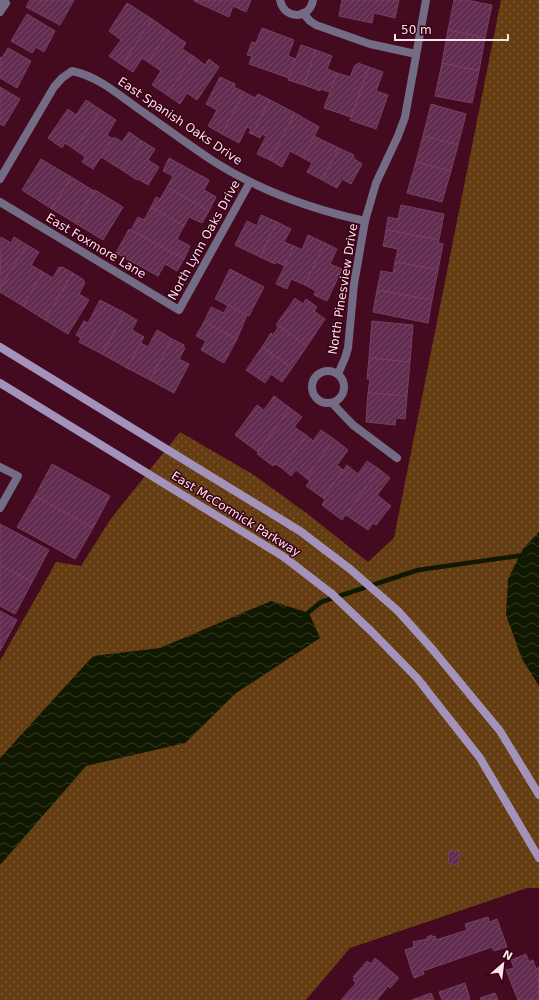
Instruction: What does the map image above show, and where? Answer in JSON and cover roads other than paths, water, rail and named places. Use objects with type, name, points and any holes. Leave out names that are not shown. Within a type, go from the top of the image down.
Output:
[{"type":"main road","name":"East McCormick Parkway","points":[[0,347],[300,531],[350,569],[398,611],[500,730],[539,795]]},
{"type":"main road","name":"East McCormick Parkway","points":[[0,383],[284,557],[332,594],[417,678],[480,758],[539,858]]},
{"type":"street","points":[[280,0],[281,5],[288,13],[294,15],[304,14],[310,9],[313,0]]},
{"type":"street","name":"North Pinesview Drive","points":[[332,403],[326,404],[316,399],[313,394],[312,384],[317,375],[321,372],[331,371],[338,374],[346,358],[354,284],[365,221],[376,183],[398,136],[404,117],[426,0]]},
{"type":"street","points":[[0,12],[3,2]]},
{"type":"street","points":[[304,14],[316,25],[370,44],[416,54]]},
{"type":"street","name":"East Spanish Oaks Drive","points":[[0,179],[54,87],[62,78],[72,71],[85,74],[101,82],[202,154],[250,182],[314,208],[332,214],[365,221]]},
{"type":"street","name":"North Lynn Oaks Drive","points":[[179,310],[250,182]]},
{"type":"street","name":"East Foxmore Lane","points":[[0,202],[179,310]]},
{"type":"street","points":[[338,374],[343,381],[344,392],[341,397],[332,403],[353,426],[397,458]]},
{"type":"street","points":[[0,466],[18,476],[0,508]]},
{"type":"water","points":[[539,532],[539,686],[522,659],[506,615],[508,579],[523,549]]},
{"type":"water","points":[[271,601],[309,613],[320,638],[236,693],[185,743],[86,766],[0,865],[0,758],[93,656],[160,648]]},
{"type":"waterway","points":[[304,616],[321,602],[418,570],[525,555]]}]
